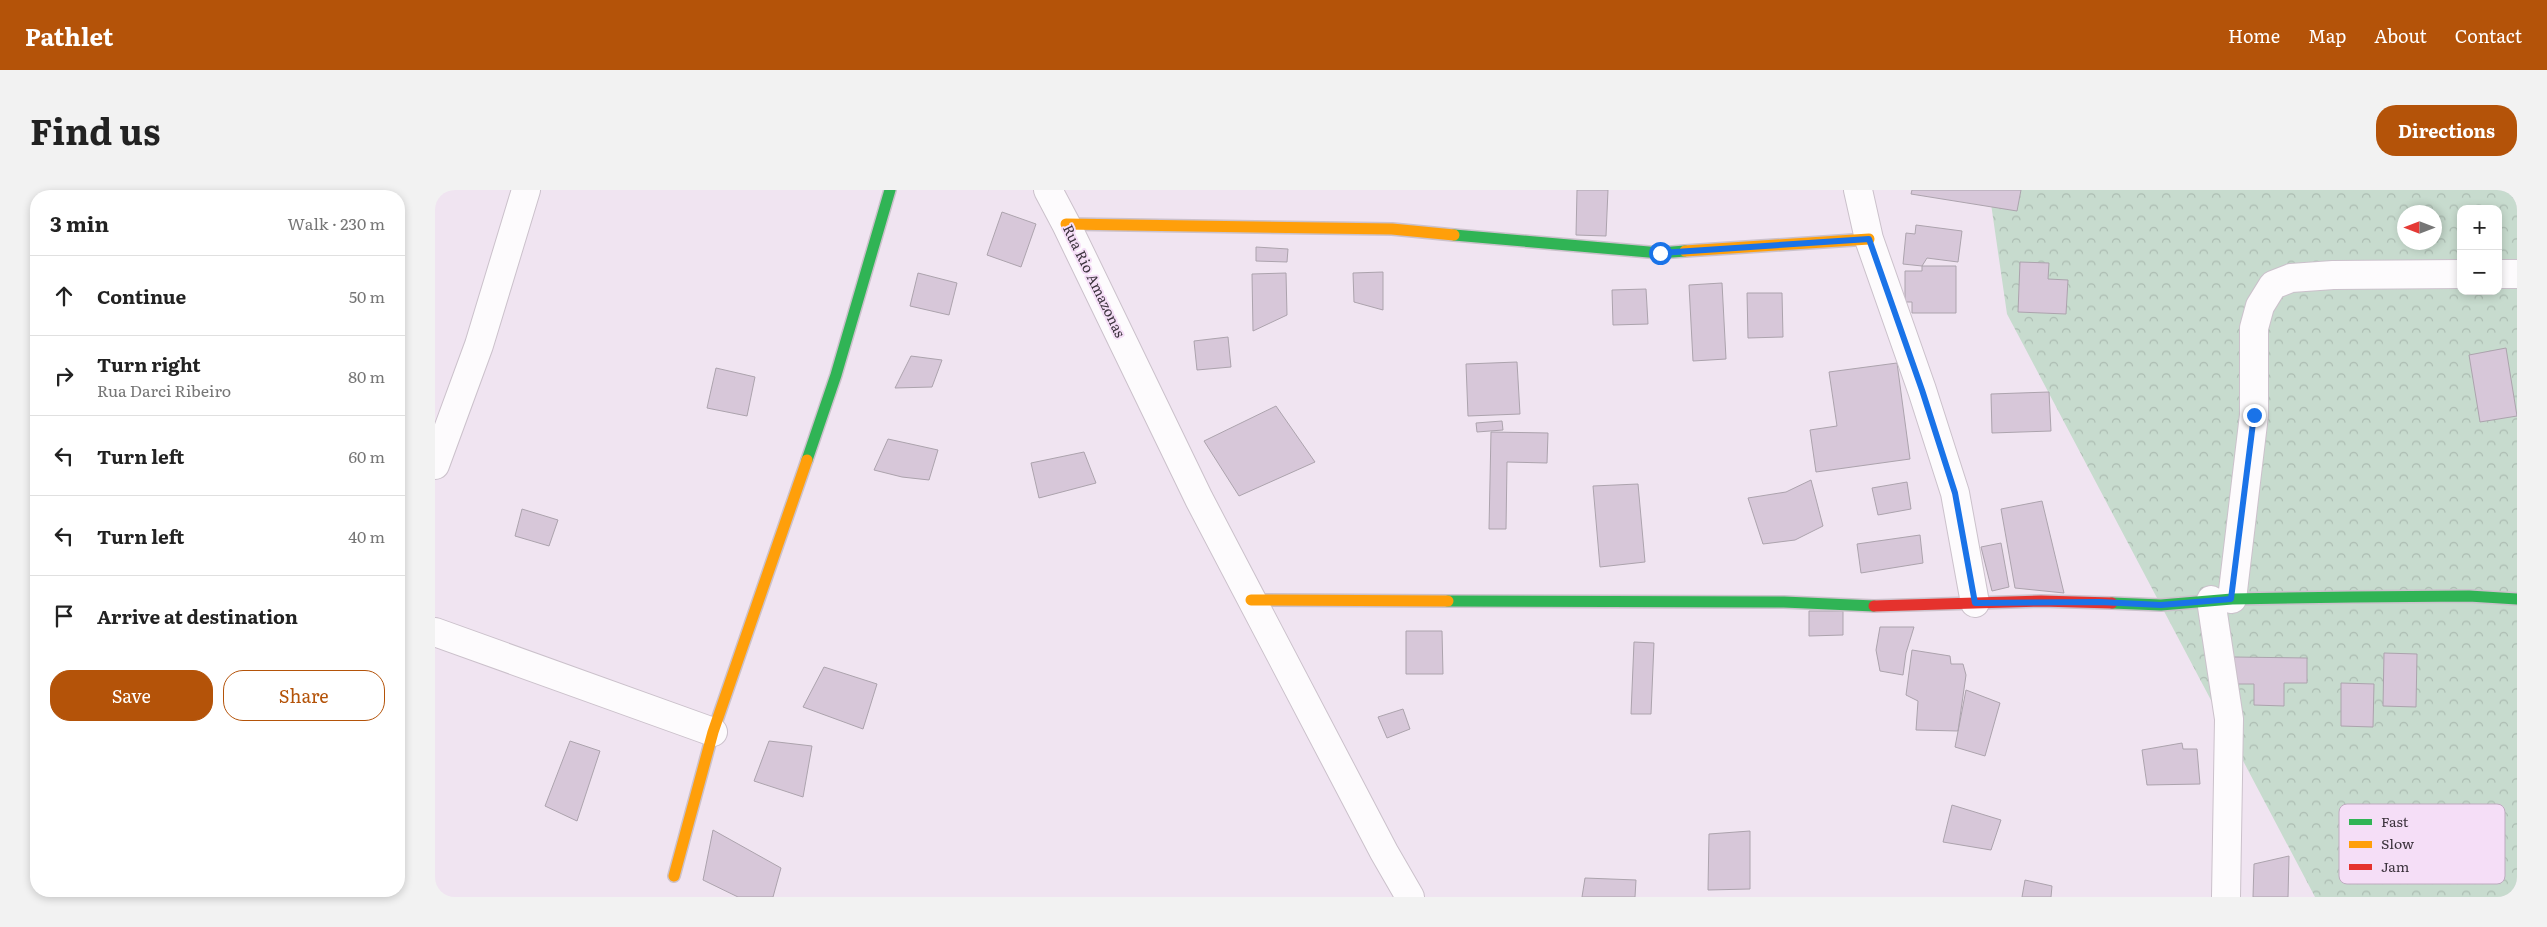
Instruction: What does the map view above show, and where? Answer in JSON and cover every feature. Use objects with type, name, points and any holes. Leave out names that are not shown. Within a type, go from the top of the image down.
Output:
[{"type":"street","points":[[435,465],[479,345],[525,190]]},
{"type":"street","points":[[673,876],[713,732],[836,375],[890,190]]},
{"type":"street","name":"Rua Rio Amazonas","points":[[1048,190],[1067,224],[1199,499],[1410,897]]},
{"type":"street","points":[[1858,190],[1869,239],[1922,390],[1955,493],[1975,603]]},
{"type":"street","points":[[1067,224],[1392,229],[1660,253],[1869,239]]},
{"type":"street","points":[[2226,897],[2229,719],[2221,599],[2254,415],[2254,328],[2260,306],[2273,285],[2291,278],[2333,275],[2457,274]]},
{"type":"street","points":[[2502,274],[2517,274]]},
{"type":"street","points":[[1251,600],[1784,602],[1888,607],[1975,603],[2100,602],[2161,605],[2221,599],[2469,596],[2517,599]]},
{"type":"street","points":[[435,632],[713,732]]},
{"type":"green space","points":[[1989,190],[2517,190],[2517,897],[2315,897],[2007,314]]},
{"type":"building","points":[[1577,190],[1608,190],[1606,236],[1576,235]]},
{"type":"building","points":[[1912,190],[2021,190],[2017,211],[1911,194]]},
{"type":"building","points":[[1002,212],[1036,224],[1021,267],[987,255]]},
{"type":"building","points":[[1916,225],[1962,231],[1958,262],[1927,258],[1922,266],[1903,264],[1906,233],[1915,234]]},
{"type":"building","points":[[1256,247],[1288,249],[1287,262],[1256,261]]},
{"type":"building","points":[[2020,262],[2049,263],[2048,279],[2068,280],[2066,314],[2018,312]]},
{"type":"building","points":[[1922,266],[1956,266],[1956,313],[1912,313],[1912,302],[1905,302],[1905,271],[1922,271]]},
{"type":"building","points":[[1383,272],[1383,310],[1354,302],[1353,273]]},
{"type":"building","points":[[918,273],[957,283],[949,315],[910,306]]},
{"type":"building","points":[[1286,273],[1287,315],[1253,331],[1252,274]]},
{"type":"building","points":[[1722,283],[1726,359],[1693,361],[1689,285]]},
{"type":"building","points":[[1646,289],[1648,324],[1613,325],[1612,290]]},
{"type":"building","points":[[1747,293],[1782,293],[1783,337],[1748,338]]},
{"type":"building","points":[[1228,337],[1231,367],[1197,370],[1194,341]]},
{"type":"building","points":[[2506,348],[2517,416],[2480,422],[2469,355]]},
{"type":"building","points":[[911,356],[942,360],[932,387],[895,388]]},
{"type":"building","points":[[1517,362],[1520,414],[1468,416],[1466,364]]},
{"type":"building","points":[[1897,363],[1910,459],[1816,472],[1810,430],[1837,426],[1829,372]]},
{"type":"building","points":[[716,368],[755,377],[747,416],[707,408]]},
{"type":"building","points":[[2049,392],[2051,431],[1992,433],[1991,394]]},
{"type":"building","points":[[1276,406],[1315,462],[1239,496],[1204,441]]},
{"type":"building","points":[[1502,421],[1503,430],[1477,432],[1476,423]]},
{"type":"building","points":[[1491,432],[1548,433],[1547,463],[1507,462],[1506,529],[1489,529]]},
{"type":"building","points":[[888,439],[938,450],[929,480],[902,477],[874,470]]},
{"type":"building","points":[[1084,452],[1096,483],[1039,498],[1031,463]]},
{"type":"building","points":[[1811,480],[1823,526],[1795,540],[1763,544],[1748,498],[1786,492]]},
{"type":"building","points":[[1907,482],[1911,509],[1878,515],[1872,488]]},
{"type":"building","points":[[1638,484],[1645,562],[1600,567],[1593,486]]},
{"type":"building","points":[[2042,501],[2064,593],[2015,588],[2001,509]]},
{"type":"building","points":[[522,509],[558,520],[549,546],[515,536]]},
{"type":"building","points":[[1920,535],[1923,563],[1861,573],[1857,544]]},
{"type":"building","points":[[2001,543],[2009,587],[1992,591],[1981,547]]},
{"type":"building","points":[[1809,611],[1843,611],[1843,635],[1809,636]]},
{"type":"building","points":[[1880,627],[1914,627],[1906,653],[1903,675],[1880,671],[1876,650]]},
{"type":"building","points":[[1406,631],[1442,631],[1443,674],[1406,674]]},
{"type":"building","points":[[1634,642],[1654,643],[1651,714],[1631,714]]},
{"type":"building","points":[[1912,650],[1950,656],[1951,664],[1963,664],[1966,675],[1958,731],[1916,730],[1918,701],[1906,695]]},
{"type":"building","points":[[2384,653],[2417,654],[2416,707],[2383,706]]},
{"type":"building","points":[[2234,657],[2307,658],[2307,683],[2284,683],[2284,706],[2254,705],[2254,684],[2234,684]]},
{"type":"building","points":[[824,667],[877,684],[863,729],[803,707]]},
{"type":"building","points":[[2341,683],[2374,684],[2373,727],[2341,726]]},
{"type":"building","points":[[1966,690],[2000,703],[1985,756],[1955,747]]},
{"type":"building","points":[[1403,709],[1410,729],[1387,738],[1378,717]]},
{"type":"building","points":[[570,741],[600,751],[577,821],[545,806]]},
{"type":"building","points":[[769,741],[812,746],[803,797],[754,781]]},
{"type":"building","points":[[2182,743],[2183,749],[2197,749],[2200,784],[2147,785],[2142,750]]},
{"type":"building","points":[[1952,805],[2001,820],[1991,850],[1943,842]]},
{"type":"building","points":[[713,830],[781,868],[773,897],[738,897],[703,880]]},
{"type":"building","points":[[1750,831],[1750,889],[1708,890],[1709,834]]},
{"type":"building","points":[[2289,856],[2288,897],[2253,897],[2254,864]]},
{"type":"building","points":[[1585,878],[1636,880],[1635,897],[1582,897]]},
{"type":"building","points":[[2025,880],[2052,886],[2051,897],[2022,897]]},
{"type":"traffic: fast","points":[[807,460],[836,375],[890,190]]},
{"type":"traffic: fast","points":[[1454,235],[1660,253],[1685,251]]},
{"type":"traffic: fast","points":[[2112,603],[2161,605],[2232,599],[2353,597],[2469,596],[2517,599]]},
{"type":"traffic: fast","points":[[1448,601],[1784,602],[1874,606]]},
{"type":"traffic: slow","points":[[1066,224],[1392,229],[1454,235]]},
{"type":"traffic: slow","points":[[1685,251],[1869,239]]},
{"type":"traffic: slow","points":[[674,876],[713,732],[807,460]]},
{"type":"traffic: slow","points":[[1251,600],[1448,601]]},
{"type":"traffic: jam","points":[[1874,606],[2041,601],[2112,603]]},
{"type":"route","points":[[1660,253],[1869,239],[1922,390],[1955,493],[1975,603],[2041,601],[2161,605],[2231,599],[2254,415]]}]
